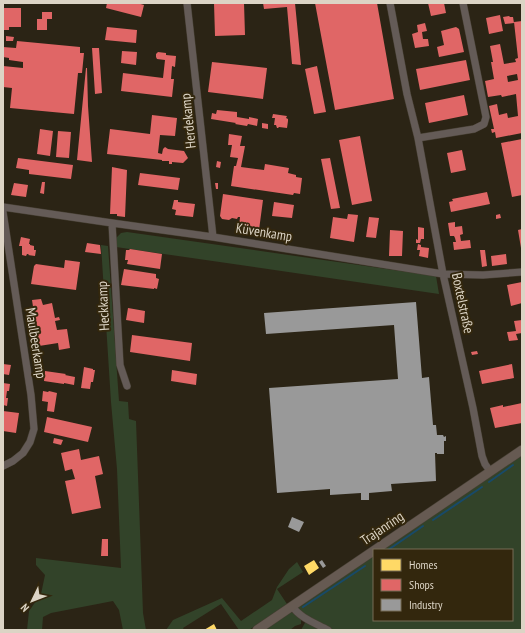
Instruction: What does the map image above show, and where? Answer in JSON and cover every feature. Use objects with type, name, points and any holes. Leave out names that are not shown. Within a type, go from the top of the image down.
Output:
[{"type":"main road","name":"Trajanring","points":[[376,549],[522,450]]},
{"type":"main road","name":"Trajanring","points":[[258,630],[373,551]]},
{"type":"street","name":"Herdekamp","points":[[187,3],[213,237]]},
{"type":"street","name":"Boxtelstraße","points":[[390,3],[407,94],[418,138],[444,274],[482,456],[490,471]]},
{"type":"street","points":[[418,138],[474,129],[484,124],[486,117],[463,3]]},
{"type":"street","name":"Küvenkamp","points":[[3,207],[213,237],[444,274],[483,275],[522,272]]},
{"type":"street","name":"Maulbeerkamp","points":[[3,212],[31,395],[34,428],[30,442],[23,453],[13,461],[3,466]]},
{"type":"street","name":"Heckkamp","points":[[112,223],[120,365],[128,386]]},
{"type":"street","points":[[292,606],[303,618],[328,630]]},
{"type":"green space","points":[[127,232],[436,276],[439,294],[116,247],[116,238],[121,233]]},
{"type":"green space","points":[[101,245],[108,246],[119,401],[128,402],[129,419],[136,421],[143,613],[146,630],[123,630],[119,610],[113,601],[51,613],[43,617],[42,630],[27,630],[29,611],[41,594],[45,575],[36,565],[36,558],[121,568],[117,469],[111,402]]},
{"type":"green space","points":[[522,456],[522,630],[333,630],[303,616],[297,607],[373,556],[373,621],[513,621],[513,549],[382,549]]},
{"type":"green space","points":[[297,562],[303,572],[277,589],[287,604],[249,630],[239,630],[221,604],[183,628],[184,630],[166,630],[173,620],[222,598],[241,621],[272,600],[277,587],[289,569]]},
{"type":"green space","points":[[289,611],[301,618],[301,624],[290,630],[263,630]]},
{"type":"green space","points":[[306,621],[324,630],[301,630]]},
{"type":"building: Homes","points":[[314,560],[319,568],[309,575],[304,566]]},
{"type":"building: Homes","points":[[214,624],[217,630],[204,630]]},
{"type":"building: Shops","points":[[107,3],[137,3],[144,5],[141,17],[106,8]]},
{"type":"building: Shops","points":[[214,3],[244,3],[245,35],[215,36]]},
{"type":"building: Shops","points":[[263,3],[295,3],[301,65],[292,64],[287,7],[264,9]]},
{"type":"building: Shops","points":[[315,3],[377,3],[394,99],[335,110]]},
{"type":"building: Shops","points":[[428,3],[444,3],[446,13],[431,16]]},
{"type":"building: Shops","points":[[3,8],[21,8],[21,27],[9,27],[9,30],[3,30]]},
{"type":"building: Shops","points":[[42,12],[52,12],[52,19],[47,19],[47,30],[37,30],[37,19],[42,19]]},
{"type":"building: Shops","points":[[500,15],[503,31],[489,34],[486,18]]},
{"type":"building: Shops","points":[[503,17],[513,17],[514,23],[505,24]]},
{"type":"building: Shops","points":[[522,21],[522,133],[496,138],[495,132],[492,133],[491,129],[494,129],[489,106],[497,104],[499,115],[507,113],[508,118],[518,116],[516,94],[502,97],[501,95],[488,97],[485,81],[494,79],[490,46],[500,44],[504,64],[516,62],[515,59],[518,58],[514,22]],"holes":[[[517,74],[518,80],[508,82],[507,76]]]},
{"type":"building: Shops","points":[[425,23],[427,31],[422,32],[423,39],[428,39],[429,46],[415,48],[412,34],[418,32],[417,25]]},
{"type":"building: Shops","points":[[107,27],[137,30],[136,43],[105,40]]},
{"type":"building: Shops","points":[[456,27],[459,29],[464,52],[439,57],[437,47],[444,45],[441,31]]},
{"type":"building: Shops","points":[[6,36],[14,37],[13,41],[6,41]]},
{"type":"building: Shops","points":[[17,41],[80,47],[80,53],[84,53],[82,73],[78,73],[74,114],[10,108],[12,88],[3,87],[3,66],[23,68],[23,62],[9,60],[9,58],[3,57],[3,47],[16,48]]},
{"type":"building: Shops","points":[[92,48],[99,48],[102,93],[95,94]]},
{"type":"building: Shops","points":[[122,51],[137,52],[136,65],[121,63]]},
{"type":"building: Shops","points":[[158,52],[176,56],[175,67],[172,66],[171,79],[174,79],[172,97],[121,91],[123,73],[163,78],[165,60],[157,59],[156,54]]},
{"type":"building: Shops","points":[[466,60],[470,80],[420,90],[416,69]]},
{"type":"building: Shops","points":[[212,62],[267,68],[263,99],[208,92]]},
{"type":"building: Shops","points":[[317,66],[326,112],[314,114],[305,69]]},
{"type":"building: Shops","points":[[87,68],[92,162],[77,160]]},
{"type":"building: Shops","points":[[464,95],[468,115],[429,123],[425,103]]},
{"type":"building: Shops","points":[[217,110],[237,112],[237,117],[258,119],[257,126],[248,124],[247,126],[211,119],[212,113],[216,114]]},
{"type":"building: Shops","points":[[273,114],[287,116],[287,128],[277,128],[276,125],[274,125],[275,118],[272,118]]},
{"type":"building: Shops","points":[[152,115],[177,118],[175,136],[160,135],[158,153],[162,154],[165,147],[168,149],[184,151],[188,158],[183,163],[172,162],[172,164],[169,164],[169,161],[107,154],[110,129],[150,134]]},
{"type":"building: Shops","points":[[262,123],[268,124],[268,129],[262,128]]},
{"type":"building: Shops","points":[[40,129],[53,131],[50,156],[37,154]]},
{"type":"building: Shops","points":[[58,131],[71,132],[69,158],[56,157]]},
{"type":"building: Shops","points":[[229,134],[242,136],[240,146],[245,146],[241,167],[264,170],[265,164],[289,168],[288,173],[302,178],[300,194],[294,193],[293,195],[231,186],[234,166],[236,166],[238,158],[230,157],[232,145],[228,145]]},
{"type":"building: Shops","points":[[360,136],[372,201],[352,205],[339,140]]},
{"type":"building: Shops","points":[[522,139],[522,195],[512,197],[501,143]]},
{"type":"building: Shops","points":[[462,150],[466,170],[451,173],[447,153]]},
{"type":"building: Shops","points":[[18,158],[73,165],[71,179],[29,174],[29,170],[16,168]]},
{"type":"building: Shops","points":[[330,158],[340,208],[331,209],[321,159]]},
{"type":"building: Shops","points":[[217,161],[221,162],[220,168],[216,167]]},
{"type":"building: Shops","points":[[112,167],[127,170],[125,217],[117,216],[117,214],[110,214]]},
{"type":"building: Shops","points":[[140,173],[180,178],[178,190],[138,185]]},
{"type":"building: Shops","points":[[42,182],[45,182],[44,194],[40,193]]},
{"type":"building: Shops","points":[[14,183],[28,185],[26,197],[11,195]]},
{"type":"building: Shops","points":[[215,183],[218,183],[218,189],[216,189]]},
{"type":"building: Shops","points":[[487,192],[490,204],[451,212],[449,202],[453,201],[452,199]]},
{"type":"building: Shops","points":[[223,194],[263,200],[259,230],[239,227],[240,217],[229,220],[222,219],[220,216]]},
{"type":"building: Shops","points":[[174,200],[178,200],[178,202],[195,204],[193,217],[175,215],[176,210],[172,209]]},
{"type":"building: Shops","points":[[274,202],[294,205],[292,218],[272,216]]},
{"type":"building: Shops","points":[[348,214],[358,215],[354,242],[330,238],[333,217],[347,219]]},
{"type":"building: Shops","points":[[500,214],[501,218],[496,219],[496,215]]},
{"type":"building: Shops","points":[[369,217],[379,218],[376,238],[366,237]]},
{"type":"building: Shops","points":[[455,222],[455,227],[462,226],[463,234],[460,235],[461,241],[470,240],[471,248],[454,250],[453,242],[456,242],[454,236],[450,236],[448,223]]},
{"type":"building: Shops","points":[[418,227],[424,228],[424,239],[421,239],[420,243],[416,243],[416,239],[418,240]]},
{"type":"building: Shops","points":[[522,229],[522,248],[521,248],[518,230]]},
{"type":"building: Shops","points":[[390,230],[403,231],[402,256],[389,256]]},
{"type":"building: Shops","points":[[21,237],[30,239],[29,244],[34,246],[34,250],[36,250],[35,256],[28,255],[29,254],[26,256],[22,255],[22,246],[19,246]]},
{"type":"building: Shops","points":[[87,243],[100,245],[101,254],[85,252]]},
{"type":"building: Shops","points":[[418,244],[421,245],[421,247],[429,248],[428,258],[419,256],[420,250],[417,250]]},
{"type":"building: Shops","points":[[130,249],[162,254],[160,269],[127,264],[128,260],[125,260],[126,250]]},
{"type":"building: Shops","points":[[480,250],[485,250],[487,266],[482,267]]},
{"type":"building: Shops","points":[[506,254],[507,264],[492,266],[491,256]]},
{"type":"building: Shops","points":[[65,260],[80,262],[76,290],[31,284],[34,266],[36,264],[64,268]]},
{"type":"building: Shops","points":[[124,269],[156,274],[156,278],[159,279],[157,289],[121,285]]},
{"type":"building: Shops","points":[[522,282],[522,303],[511,306],[507,285]]},
{"type":"building: Shops","points":[[41,299],[43,305],[52,303],[55,318],[59,317],[60,320],[55,321],[57,330],[67,329],[70,348],[59,350],[58,343],[39,346],[32,300]]},
{"type":"building: Shops","points":[[128,308],[145,311],[144,323],[126,320]]},
{"type":"building: Shops","points":[[522,320],[522,333],[516,334],[518,340],[509,341],[507,332],[516,331],[514,321]]},
{"type":"building: Shops","points":[[132,335],[192,343],[190,361],[130,352]]},
{"type":"building: Shops","points":[[477,351],[478,354],[472,355],[471,352]]},
{"type":"building: Shops","points":[[3,364],[11,365],[9,375],[3,374]]},
{"type":"building: Shops","points":[[512,364],[514,378],[482,384],[479,371]]},
{"type":"building: Shops","points":[[84,367],[95,370],[90,389],[81,388]]},
{"type":"building: Shops","points":[[172,370],[197,374],[196,385],[171,381]]},
{"type":"building: Shops","points":[[45,371],[75,377],[74,385],[44,381]]},
{"type":"building: Shops","points":[[3,383],[10,384],[6,398],[8,398],[7,406],[3,405]]},
{"type":"building: Shops","points":[[43,391],[57,393],[54,412],[47,411],[48,402],[42,401]]},
{"type":"building: Shops","points":[[522,403],[522,423],[495,428],[490,408]]},
{"type":"building: Shops","points":[[3,411],[19,413],[16,433],[3,431]]},
{"type":"building: Shops","points":[[47,417],[92,427],[88,442],[44,432]]},
{"type":"building: Shops","points":[[54,438],[63,440],[61,445],[53,443]]},
{"type":"building: Shops","points":[[79,449],[81,460],[99,456],[103,474],[95,476],[101,508],[72,514],[65,481],[75,479],[72,469],[65,471],[61,453]]},
{"type":"building: Shops","points":[[102,539],[108,539],[108,556],[101,556]]},
{"type":"building: Industry","points":[[416,302],[422,378],[429,377],[433,425],[436,425],[437,435],[443,435],[444,437],[446,436],[446,441],[444,441],[444,454],[435,453],[436,481],[391,484],[392,491],[369,493],[369,500],[361,500],[361,493],[330,495],[330,489],[277,493],[269,388],[398,379],[394,325],[266,334],[264,313]]},
{"type":"building: Industry","points":[[292,517],[304,522],[299,532],[288,527]]},
{"type":"building: Industry","points":[[322,560],[326,566],[323,568],[319,562]]},
{"type":"waterway","points":[[489,482],[513,465]]},
{"type":"waterway","points":[[433,520],[482,487]]},
{"type":"waterway","points":[[389,549],[423,526]]},
{"type":"waterway","points":[[303,607],[365,566]]}]
